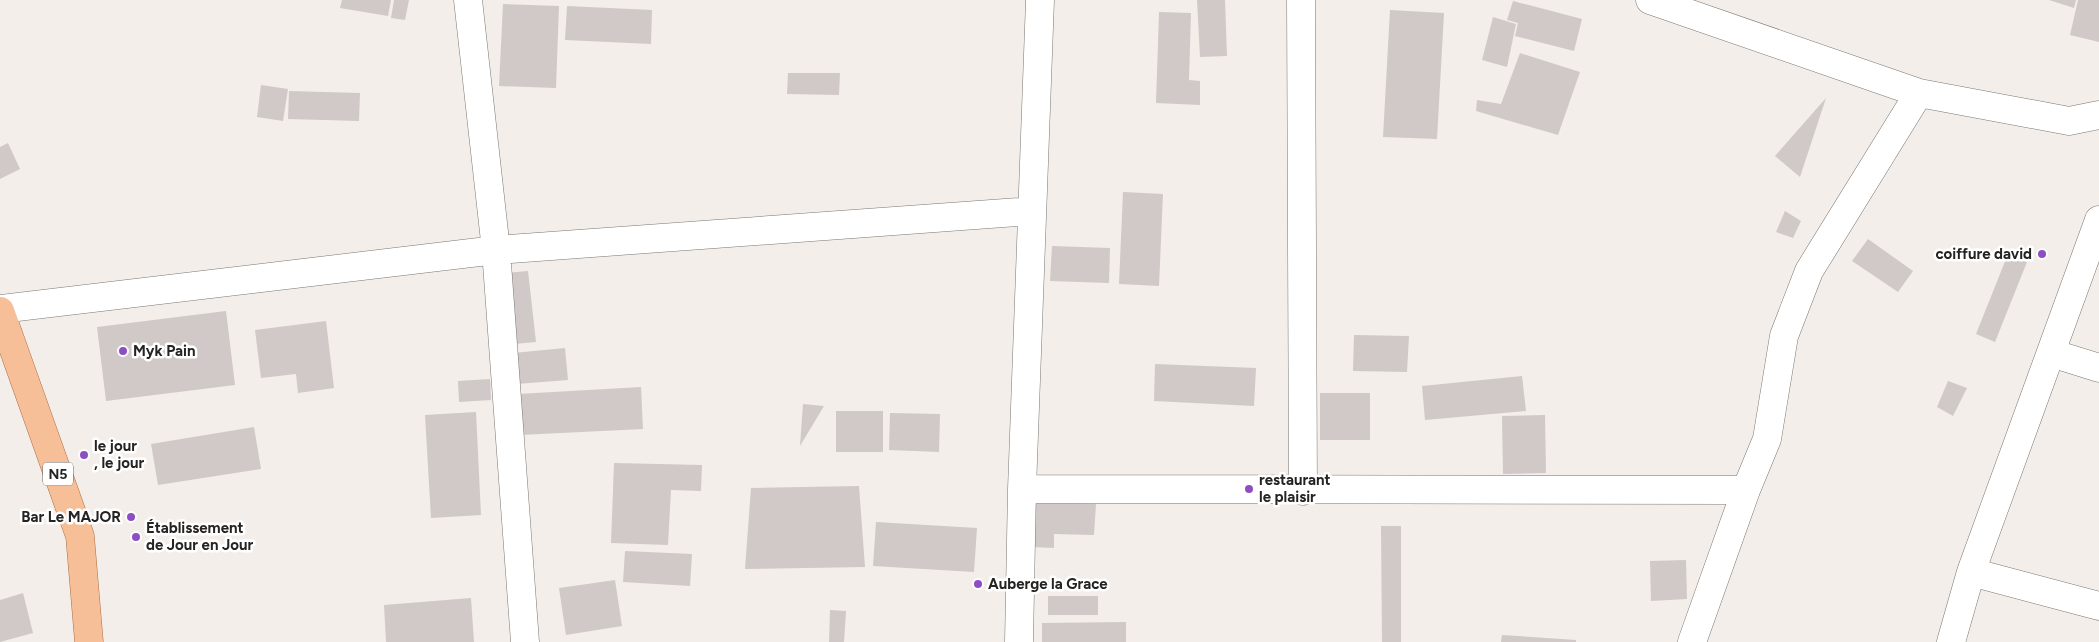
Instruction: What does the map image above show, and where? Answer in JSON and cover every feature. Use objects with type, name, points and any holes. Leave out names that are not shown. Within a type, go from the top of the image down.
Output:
[{"type":"main road","name":"N5","points":[[0,310],[80,536],[89,642]]},
{"type":"street","points":[[468,0],[496,250],[525,642]]},
{"type":"street","points":[[1019,642],[1022,489],[1040,0]]},
{"type":"street","points":[[1301,0],[1303,491]]},
{"type":"street","points":[[1650,0],[1919,93],[2069,121],[2099,115]]},
{"type":"street","points":[[1692,642],[1746,490],[1767,439],[1784,336],[1809,271],[1919,93]]},
{"type":"street","points":[[0,310],[496,250],[1032,211]]},
{"type":"street","points":[[1951,642],[1971,572],[2099,220]]},
{"type":"street","points":[[2051,353],[2099,368]]},
{"type":"street","points":[[1022,489],[1303,491],[1746,490]]},
{"type":"street","points":[[1971,572],[2099,606]]},
{"type":"building","points":[[342,0],[391,0],[388,16],[340,8]]},
{"type":"building","points":[[394,0],[409,0],[405,20],[391,18]]},
{"type":"building","points":[[1197,0],[1225,0],[1227,56],[1200,57]]},
{"type":"building","points":[[2049,0],[2076,0],[2074,8]]},
{"type":"building","points":[[2078,0],[2099,0],[2099,42],[2070,35]]},
{"type":"building","points":[[1513,1],[1582,19],[1574,51],[1515,36],[1518,23],[1507,20]]},
{"type":"building","points":[[503,4],[559,6],[556,88],[499,86]]},
{"type":"building","points":[[567,6],[652,10],[651,44],[565,40]]},
{"type":"building","points":[[1390,10],[1444,13],[1437,139],[1383,137]]},
{"type":"building","points":[[1159,12],[1191,13],[1189,80],[1200,81],[1200,105],[1156,103]]},
{"type":"building","points":[[1493,17],[1516,24],[1507,67],[1482,60]]},
{"type":"building","points":[[1520,53],[1580,72],[1558,135],[1476,111],[1477,100],[1501,104]]},
{"type":"building","points":[[788,73],[840,73],[839,95],[787,94]]},
{"type":"building","points":[[261,85],[288,89],[283,121],[257,117]]},
{"type":"building","points":[[289,91],[360,93],[359,121],[288,119]]},
{"type":"building","points":[[1826,98],[1800,177],[1775,156]]},
{"type":"building","points":[[8,143],[20,169],[0,179],[0,147]]},
{"type":"building","points":[[1123,192],[1163,194],[1159,286],[1119,284]]},
{"type":"building","points":[[1785,211],[1801,221],[1793,238],[1776,232]]},
{"type":"building","points":[[1868,239],[1913,271],[1898,292],[1852,261]]},
{"type":"building","points":[[1052,246],[1110,248],[1109,283],[1050,281]]},
{"type":"building","points":[[2008,254],[2027,262],[1995,342],[1976,334]]},
{"type":"building","points":[[528,271],[536,342],[514,344],[506,273]]},
{"type":"building","points":[[226,311],[235,385],[106,401],[97,327]]},
{"type":"building","points":[[326,321],[334,388],[298,393],[296,374],[261,378],[255,330]]},
{"type":"building","points":[[1354,335],[1409,336],[1407,372],[1353,371]]},
{"type":"building","points":[[565,348],[568,380],[516,384],[513,353]]},
{"type":"building","points":[[1155,364],[1256,368],[1254,406],[1154,401]]},
{"type":"building","points":[[1522,376],[1526,411],[1425,420],[1422,386]]},
{"type":"building","points":[[490,379],[491,400],[459,402],[458,381]]},
{"type":"building","points":[[1948,381],[1967,388],[1953,416],[1937,407]]},
{"type":"building","points":[[641,387],[643,429],[520,435],[518,394]]},
{"type":"building","points":[[1320,393],[1370,393],[1370,440],[1320,440]]},
{"type":"building","points":[[803,404],[824,406],[800,446]]},
{"type":"building","points":[[836,411],[883,411],[883,452],[836,452]]},
{"type":"building","points":[[476,412],[481,515],[431,518],[425,415]]},
{"type":"building","points":[[890,413],[940,414],[939,452],[889,450]]},
{"type":"building","points":[[1545,415],[1546,473],[1503,474],[1502,416]]},
{"type":"building","points":[[254,427],[261,469],[158,485],[151,444]]},
{"type":"building","points":[[614,463],[702,465],[701,491],[671,490],[668,545],[611,543]]},
{"type":"building","points":[[859,486],[865,567],[745,569],[751,488]]},
{"type":"building","points":[[1035,501],[1096,504],[1094,535],[1054,534],[1054,548],[1033,547]]},
{"type":"building","points":[[876,522],[977,528],[974,572],[873,566]]},
{"type":"building","points":[[1381,526],[1401,526],[1401,642],[1382,642]]},
{"type":"building","points":[[625,551],[692,554],[690,586],[623,582]]},
{"type":"building","points":[[1686,560],[1687,599],[1651,601],[1650,561]]},
{"type":"building","points":[[615,580],[622,626],[566,635],[559,588]]},
{"type":"building","points":[[23,593],[33,633],[0,642],[0,600]]},
{"type":"building","points":[[1048,596],[1098,596],[1098,615],[1048,615]]},
{"type":"building","points":[[471,598],[474,642],[386,642],[384,605]]},
{"type":"building","points":[[830,610],[846,611],[844,642],[829,642]]},
{"type":"building","points":[[1126,622],[1126,642],[1042,642],[1042,623]]},
{"type":"building","points":[[1502,635],[1576,640],[1576,642],[1501,642]]},
{"type":"place","name":"coiffure david","points":[[2042,254]]},
{"type":"place","name":"Myk Pain","points":[[123,351]]},
{"type":"place","name":"le jour , le jour","points":[[84,455]]},
{"type":"place","name":"restaurant le plaisir","points":[[1249,489]]},
{"type":"place","name":"Bar Le MAJOR","points":[[131,517]]},
{"type":"place","name":"Établissement de Jour en Jour","points":[[136,537]]},
{"type":"place","name":"Auberge la Grace","points":[[978,584]]}]
